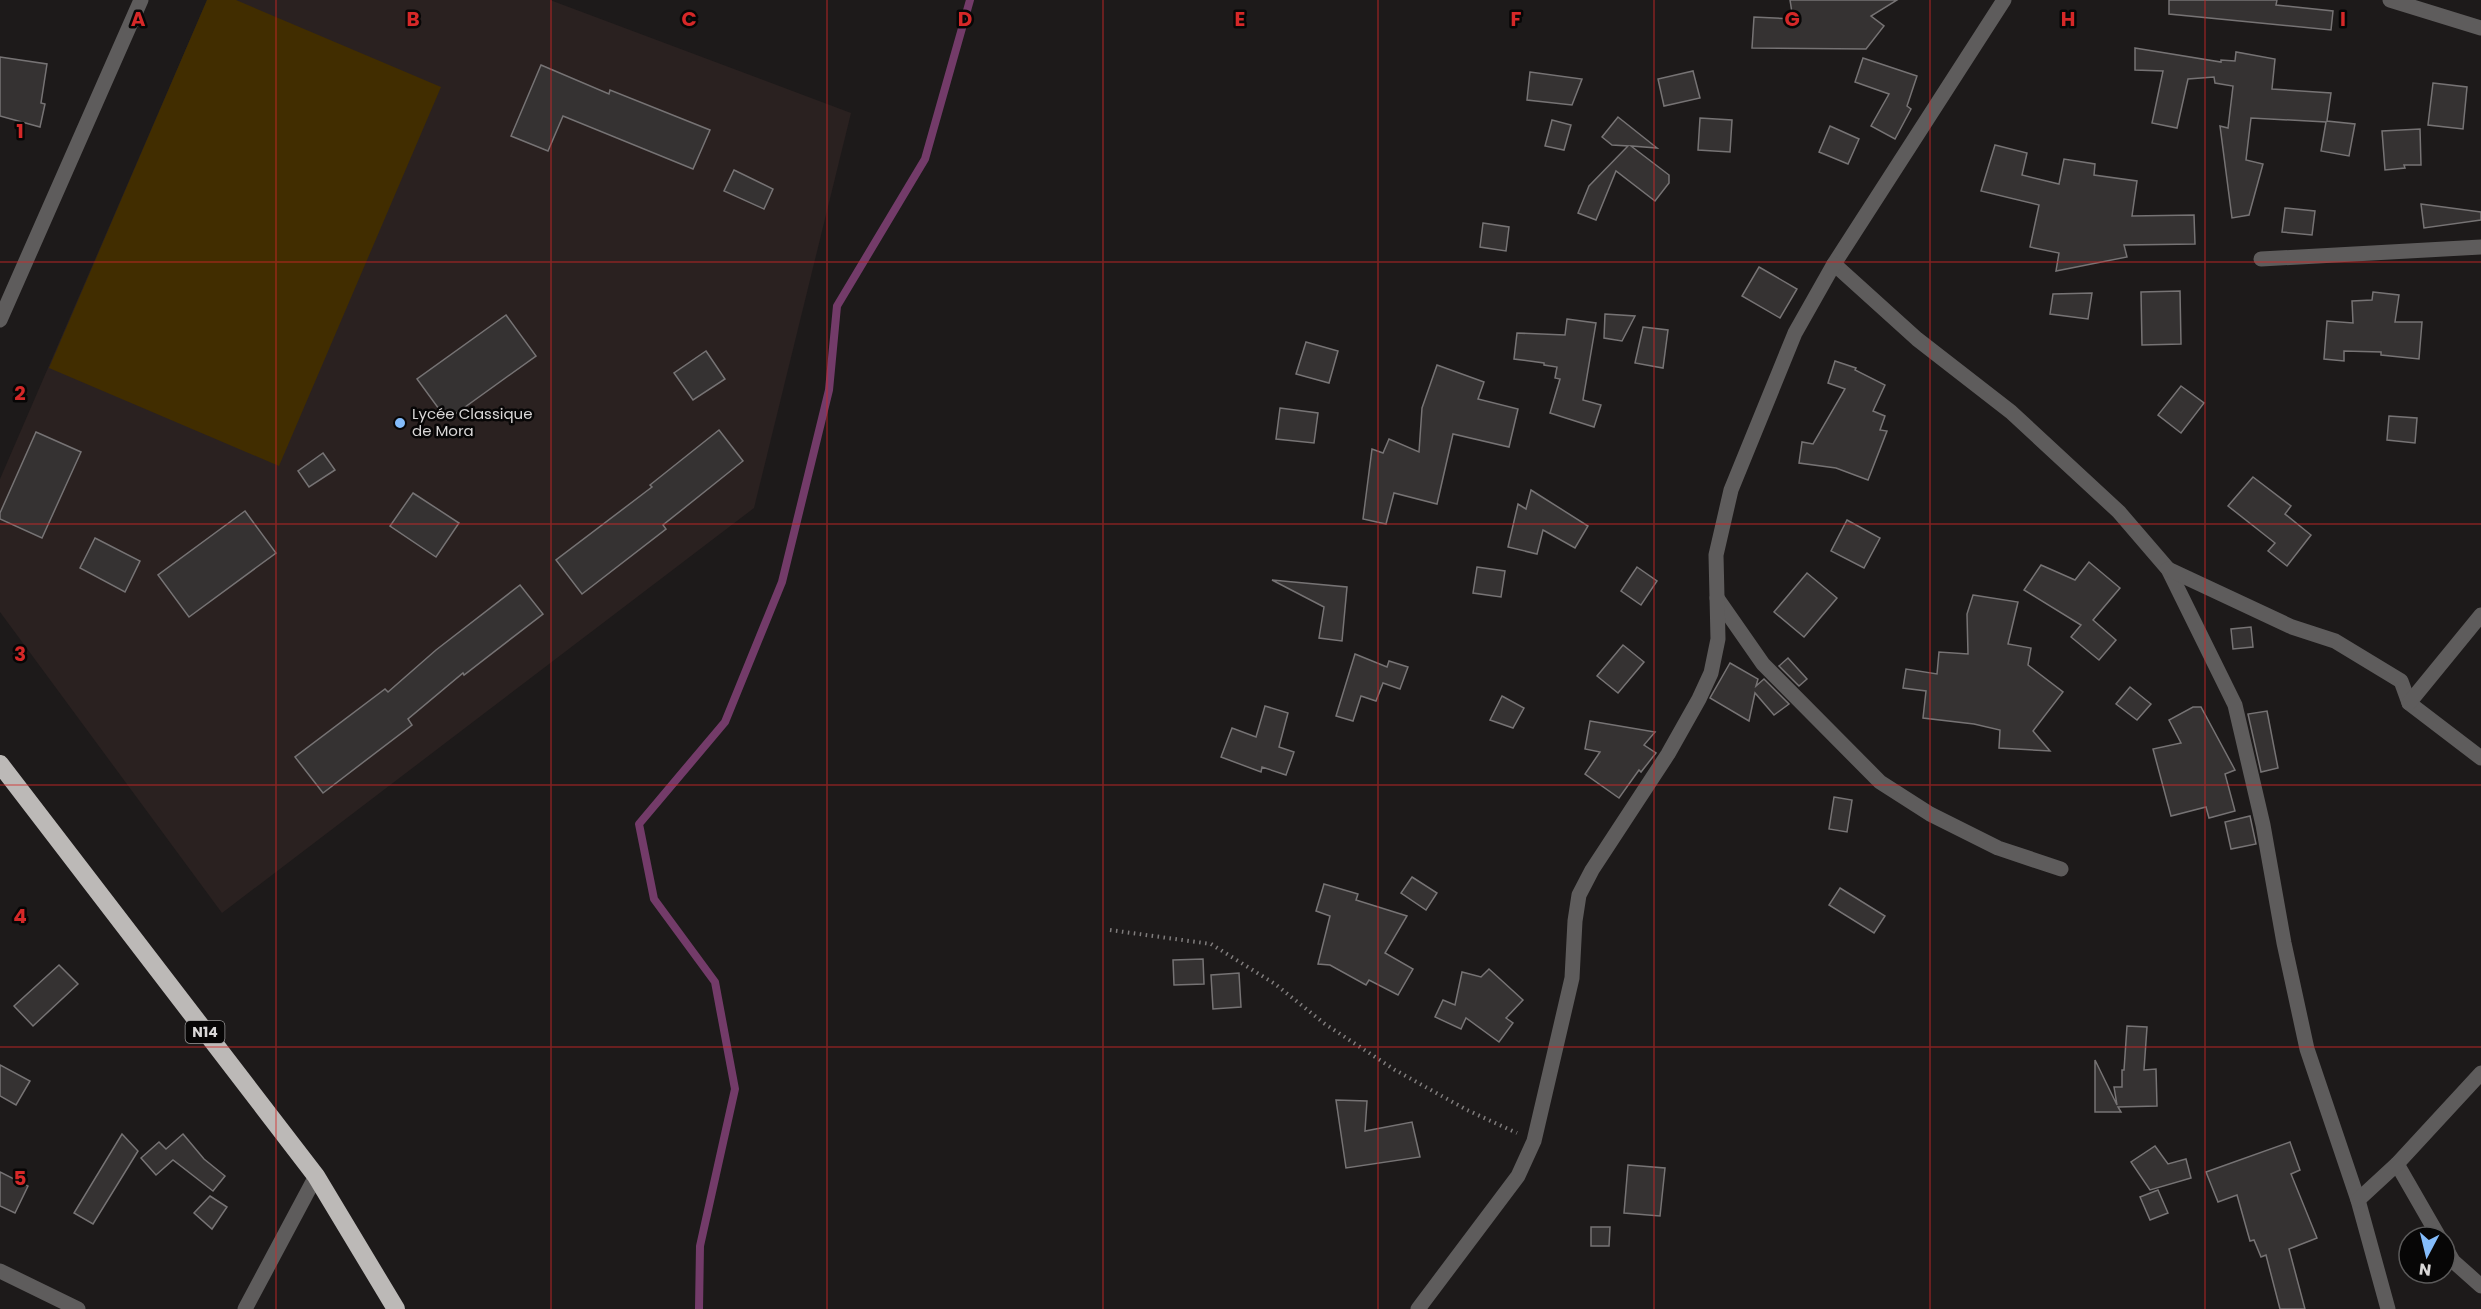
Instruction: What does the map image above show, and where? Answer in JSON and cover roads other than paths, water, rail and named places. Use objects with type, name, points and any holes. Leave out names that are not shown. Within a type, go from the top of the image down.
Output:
[{"type":"highway","name":"N14","points":[[0,764],[316,1176],[396,1309]]},
{"type":"street","points":[[0,321],[141,0]]},
{"type":"street","points":[[1418,1309],[1518,1176],[1534,1141],[1572,978],[1575,921],[1579,895],[1592,870],[1668,754],[1711,673],[1718,639],[1716,555],[1731,490],[1795,333],[1834,264],[2004,0]]},
{"type":"street","points":[[2390,0],[2481,28]]},
{"type":"street","points":[[2260,258],[2481,247]]},
{"type":"street","points":[[1834,264],[1917,339],[2012,412],[2119,512],[2168,569],[2235,705],[2264,825],[2284,943],[2307,1049],[2358,1200],[2388,1309]]},
{"type":"street","points":[[2168,569],[2292,627],[2335,641],[2401,681],[2409,704],[2481,758]]},
{"type":"street","points":[[1717,598],[1763,664],[1880,782],[1930,814],[1998,848],[2061,870]]},
{"type":"street","points":[[2409,704],[2481,615]]},
{"type":"street","points":[[2358,1200],[2397,1164],[2481,1073]]},
{"type":"street","points":[[2397,1164],[2432,1225]]},
{"type":"street","points":[[245,1309],[316,1176]]},
{"type":"street","points":[[2457,1265],[2481,1286]]},
{"type":"street","points":[[0,1271],[78,1309]]},
{"type":"waterway","points":[[699,1309],[700,1246],[735,1089],[715,982],[654,899],[639,824],[725,722],[782,582],[829,390],[837,306],[925,159],[970,0]]},
{"type":"place","name":"Lycée Classique de Mora","points":[[400,423]]}]
